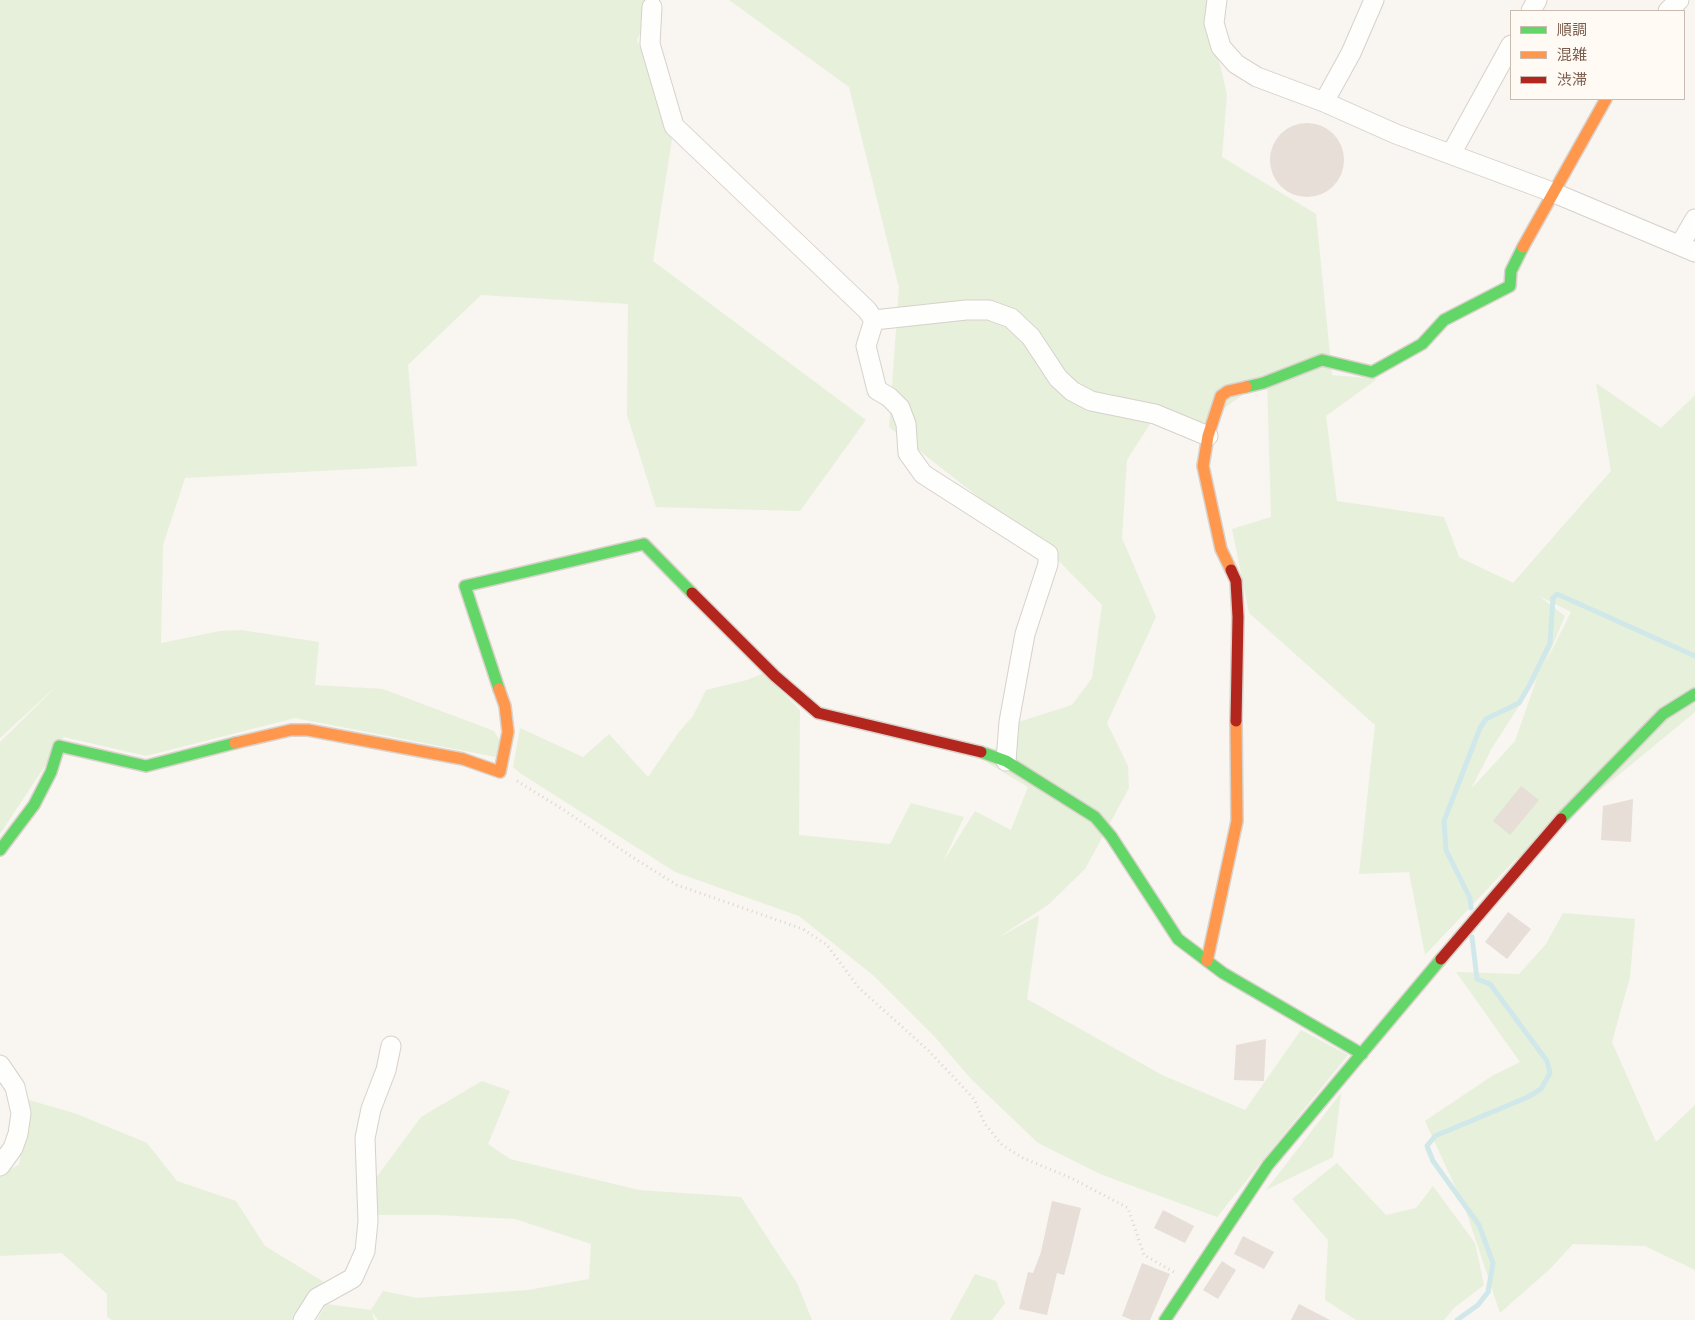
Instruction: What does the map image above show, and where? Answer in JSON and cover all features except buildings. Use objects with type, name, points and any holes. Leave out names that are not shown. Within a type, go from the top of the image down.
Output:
[{"type":"street","points":[[1217,0],[1214,23],[1221,47],[1236,64],[1257,77],[1324,102],[1396,134],[1552,192],[1687,248],[1695,219]]},
{"type":"street","points":[[1324,102],[1351,53],[1374,0]]},
{"type":"street","points":[[1669,10],[1679,0]]},
{"type":"street","points":[[652,7],[650,44],[662,76],[674,126],[867,310],[874,320]]},
{"type":"street","points":[[1451,154],[1510,47]]},
{"type":"street","points":[[1207,961],[1237,821],[1238,617],[1236,581],[1221,549],[1204,466],[1208,436],[1221,396],[1228,391],[1263,383],[1322,360],[1372,372],[1422,344],[1444,320],[1510,286],[1511,271],[1552,192],[1605,100]]},
{"type":"street","points":[[874,320],[966,310],[989,310],[1011,318],[1031,337],[1058,378],[1072,391],[1091,401],[1155,414],[1208,436]]},
{"type":"street","points":[[874,320],[866,346],[876,390],[888,397],[900,408],[906,424],[908,453],[923,474],[1048,554],[1048,564],[1025,634],[1009,722],[1009,749],[1006,762]]},
{"type":"street","points":[[0,850],[34,805],[51,772],[59,746],[146,766],[264,735],[291,730],[308,730],[464,759],[500,772],[508,732],[506,706],[465,586],[644,544],[775,676],[818,713],[907,736],[972,748],[1006,762],[1095,817],[1112,836],[1178,939],[1223,973],[1362,1054]]},
{"type":"street","points":[[1165,1320],[1189,1281],[1268,1165],[1532,851],[1612,765],[1663,714],[1695,694]]},
{"type":"street","points":[[304,1320],[317,1298],[353,1278],[365,1251],[368,1222],[366,1138],[371,1109],[386,1070],[390,1046]]},
{"type":"street","points":[[0,1065],[15,1087],[21,1113],[18,1134],[13,1148],[0,1166]]},
{"type":"path","points":[[500,772],[564,810],[632,858],[677,885],[785,922],[803,930],[827,945],[859,988],[929,1051],[974,1099],[985,1124],[1002,1146],[1022,1158],[1071,1178],[1128,1208],[1144,1255],[1189,1281]]},
{"type":"green space","points":[[0,0],[650,0],[652,7],[637,40],[674,126],[653,261],[866,420],[800,511],[656,507],[627,415],[628,304],[481,295],[408,365],[417,466],[185,478],[163,545],[161,643],[220,631],[241,630],[319,642],[315,685],[383,689],[494,731],[500,741],[496,757],[295,718],[146,756],[64,737],[0,834],[0,742],[62,681],[0,738]]},
{"type":"green space","points":[[729,0],[1208,0],[1208,34],[1220,64],[1227,95],[1222,157],[1316,214],[1332,375],[1377,379],[1326,416],[1337,501],[1444,517],[1459,557],[1513,583],[1611,471],[1596,383],[1661,428],[1695,395],[1695,712],[1513,862],[1425,955],[1409,872],[1359,874],[1375,725],[1249,613],[1232,529],[1271,517],[1267,377],[1204,423],[1155,416],[1127,460],[1122,538],[1156,617],[1107,723],[1128,766],[1129,788],[1085,869],[1048,905],[996,939],[1039,915],[1027,999],[1162,1075],[1245,1110],[1301,1030],[1348,1055],[1217,1217],[1100,1174],[1038,1143],[971,1079],[934,1036],[874,976],[799,916],[675,872],[513,767],[520,728],[583,757],[609,734],[648,777],[679,732],[693,716],[706,690],[747,680],[764,673],[800,710],[799,835],[890,844],[911,803],[964,817],[943,862],[975,811],[1011,830],[1028,787],[986,762],[1012,724],[1072,705],[1092,678],[1102,605],[1054,556],[889,427],[899,288],[849,87]],"holes":[[[1539,596],[1571,612],[1545,664],[1565,616]],[[1537,678],[1515,741],[1471,789],[1492,748]]]},
{"type":"green space","points":[[1563,913],[1635,919],[1630,977],[1612,1042],[1656,1142],[1695,1105],[1695,1270],[1645,1246],[1573,1244],[1550,1269],[1500,1313],[1465,1208],[1425,1121],[1492,1076],[1520,1062],[1456,972],[1519,974],[1546,944]]},
{"type":"green space","points":[[482,1081],[510,1091],[488,1144],[510,1159],[639,1190],[741,1197],[797,1283],[812,1320],[378,1320],[372,1312],[374,1320],[317,1320],[326,1304],[371,1310],[383,1291],[417,1298],[528,1290],[589,1279],[591,1244],[515,1219],[438,1215],[377,1215],[373,1182],[421,1117]]},
{"type":"green space","points":[[1341,1093],[1333,1157],[1266,1190]]},
{"type":"green space","points":[[29,1100],[77,1114],[147,1143],[177,1181],[236,1201],[265,1246],[324,1282],[316,1289],[303,1309],[294,1313],[292,1320],[112,1320],[107,1317],[107,1294],[62,1253],[0,1256],[0,1174],[19,1165]]},
{"type":"green space","points":[[1337,1163],[1386,1215],[1416,1208],[1433,1186],[1475,1243],[1484,1285],[1454,1308],[1444,1320],[1356,1320],[1325,1300],[1328,1240],[1292,1199]]},
{"type":"green space","points":[[975,1274],[996,1281],[1005,1303],[992,1320],[950,1320]]},
{"type":"waterway","points":[[1471,908],[1470,898],[1446,850],[1444,821],[1480,728],[1486,719],[1519,703],[1529,686],[1550,643],[1553,598],[1557,594],[1695,656]]},
{"type":"waterway","points":[[1457,1320],[1478,1305],[1488,1292],[1493,1263],[1479,1225],[1433,1161],[1427,1146],[1435,1136],[1528,1097],[1541,1089],[1550,1073],[1547,1061],[1490,984],[1477,979],[1472,937]]},
{"type":"traffic: fast","points":[[1246,387],[1263,383],[1322,360],[1372,372],[1422,344],[1444,320],[1510,286],[1511,271],[1523,247]]},
{"type":"traffic: fast","points":[[499,689],[465,586],[644,544],[692,593]]},
{"type":"traffic: fast","points":[[1561,819],[1663,714],[1695,694]]},
{"type":"traffic: fast","points":[[0,850],[34,805],[51,772],[59,746],[146,766],[235,743]]},
{"type":"traffic: fast","points":[[981,752],[1006,761],[1095,817],[1111,836],[1178,939],[1223,973],[1362,1054]]},
{"type":"traffic: fast","points":[[1165,1320],[1268,1165],[1441,959]]},
{"type":"traffic: slow","points":[[1523,247],[1605,100]]},
{"type":"traffic: slow","points":[[1231,570],[1221,549],[1203,466],[1208,436],[1221,396],[1228,391],[1246,387]]},
{"type":"traffic: slow","points":[[235,743],[291,730],[308,730],[463,759],[500,772],[508,732],[505,706],[499,689]]},
{"type":"traffic: slow","points":[[1207,961],[1237,821],[1236,721]]},
{"type":"traffic: jam","points":[[1231,570],[1236,581],[1238,617],[1236,721]]},
{"type":"traffic: jam","points":[[692,593],[775,676],[818,713],[981,752]]},
{"type":"traffic: jam","points":[[1441,959],[1561,819]]}]
